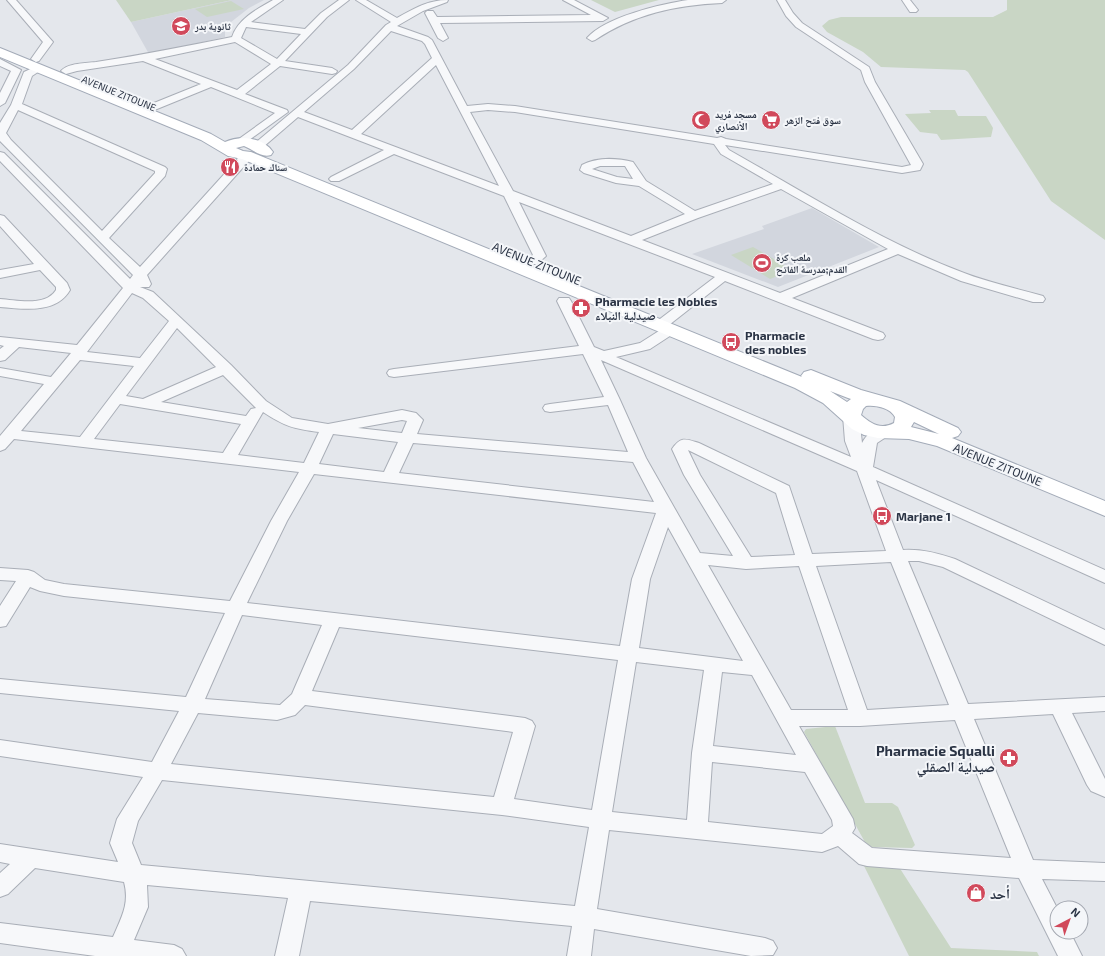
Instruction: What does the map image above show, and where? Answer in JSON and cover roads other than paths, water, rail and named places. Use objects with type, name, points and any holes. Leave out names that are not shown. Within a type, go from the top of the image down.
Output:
[{"type":"main road","name":"AVENUE ZITOUNE","points":[[0,44],[38,63],[206,137],[246,147],[335,179],[532,261],[823,393],[850,416],[859,426],[886,432],[920,434],[944,442],[1105,508]]},
{"type":"main road","name":"AVENUE ZITOUNE","points":[[0,52],[66,71],[668,324],[855,394],[890,404],[953,433],[1105,494]]},
{"type":"main road","points":[[850,416],[850,411],[853,406],[858,403],[873,400],[890,404],[903,412],[905,422],[902,426],[886,432]]},
{"type":"street","points":[[11,0],[48,42],[38,63],[28,74],[16,105],[1,133],[4,139],[104,237],[140,275],[148,295]]},
{"type":"street","points":[[236,39],[237,31],[244,24],[279,0]]},
{"type":"street","points":[[237,95],[278,63],[324,15],[345,0]]},
{"type":"street","points":[[360,0],[391,22],[425,39],[510,194],[540,256],[532,261]]},
{"type":"street","points":[[0,446],[79,353],[140,275],[243,161],[246,147],[351,67],[391,22],[427,0]]},
{"type":"street","points":[[373,30],[444,0]]},
{"type":"street","points":[[566,0],[614,24]]},
{"type":"street","points":[[592,38],[614,24],[678,2],[722,0]]},
{"type":"street","points":[[463,109],[488,107],[515,109],[721,140],[902,170],[911,170],[917,166],[870,82],[866,69],[799,25],[789,14],[781,0]]},
{"type":"street","points":[[906,0],[913,10]]},
{"type":"street","points":[[420,9],[432,14],[443,38]]},
{"type":"street","points":[[434,20],[602,18]]},
{"type":"street","points":[[244,24],[307,32]]},
{"type":"street","points":[[246,147],[290,113],[365,38]]},
{"type":"street","points":[[66,71],[75,68],[144,58],[236,39],[278,63],[332,71]]},
{"type":"street","points":[[144,58],[237,95],[353,135],[510,194],[878,336]]},
{"type":"street","points":[[353,135],[437,59]]},
{"type":"street","points":[[0,62],[16,70],[4,88],[0,103]]},
{"type":"street","points":[[153,107],[210,84]]},
{"type":"street","points":[[16,105],[161,169],[161,174],[104,237]]},
{"type":"street","points":[[721,140],[719,145],[725,152],[898,249],[944,270],[991,286],[1038,299]]},
{"type":"street","points":[[335,179],[393,150]]},
{"type":"street","points":[[0,155],[130,288],[148,295],[226,368],[261,404],[287,421],[300,425],[328,429],[407,438],[638,458]]},
{"type":"street","points":[[642,183],[694,215]]},
{"type":"street","points":[[631,240],[694,215],[783,185]]},
{"type":"street","points":[[0,219],[62,286],[63,290],[54,300],[38,304],[0,302]]},
{"type":"street","points":[[781,298],[898,249]]},
{"type":"street","points":[[0,274],[43,266]]},
{"type":"street","points":[[602,356],[644,346],[724,276]]},
{"type":"street","points":[[0,748],[157,771],[502,806],[601,820],[822,843],[832,841],[844,828],[842,820],[786,718],[756,669],[638,458],[613,400],[586,349],[564,302]]},
{"type":"street","points":[[84,442],[176,320]]},
{"type":"street","points":[[0,341],[143,363]]},
{"type":"street","points":[[0,357],[15,343]]},
{"type":"street","points":[[394,373],[586,349],[865,469],[1105,577]]},
{"type":"street","points":[[146,404],[226,368]]},
{"type":"street","points":[[0,372],[55,382]]},
{"type":"street","points":[[117,399],[251,421]]},
{"type":"street","points":[[550,408],[613,400]]},
{"type":"street","points":[[228,459],[261,404]]},
{"type":"street","points":[[328,429],[407,415],[411,416],[415,420],[389,477]]},
{"type":"street","points":[[850,416],[853,441],[865,469],[897,556],[1026,869],[1049,914]]},
{"type":"street","points":[[117,952],[137,907],[137,889],[121,843],[128,819],[157,771],[192,705],[236,608],[279,521],[309,468],[328,429]]},
{"type":"street","points":[[865,469],[868,444],[871,439],[886,432]]},
{"type":"street","points":[[11,434],[666,509]]},
{"type":"street","points":[[746,563],[692,475],[680,449],[684,444],[694,446],[783,490],[805,560],[860,718]]},
{"type":"street","points":[[579,956],[584,918],[641,579],[666,509]]},
{"type":"street","points":[[695,558],[746,563],[919,555],[935,558],[949,562],[1105,638]]},
{"type":"street","points":[[0,574],[28,576],[40,585],[57,589],[236,608],[756,669]]},
{"type":"street","points":[[0,621],[28,576]]},
{"type":"street","points":[[0,686],[277,713],[287,711],[294,706],[300,697],[333,620]]},
{"type":"street","points":[[697,830],[702,753],[714,665]]},
{"type":"street","points":[[300,697],[525,726],[502,806]]},
{"type":"street","points":[[786,718],[860,718],[1105,704]]},
{"type":"street","points":[[1059,707],[1094,779],[1098,785],[1105,789]]},
{"type":"street","points":[[702,753],[811,765]]},
{"type":"street","points":[[839,835],[867,857],[1026,869],[1105,872]]},
{"type":"street","points":[[0,853],[133,874],[584,918],[765,948]]},
{"type":"street","points":[[0,887],[32,857]]},
{"type":"street","points":[[287,956],[301,891]]},
{"type":"street","points":[[0,933],[117,952],[174,956]]},
{"type":"street","points":[[1062,940],[1070,956]]},
{"type":"place","name":"ثانوية بدر","points":[[181,26]]},
{"type":"place","name":"مسجد فريد الأنصاري","points":[[701,120]]},
{"type":"place","name":"سوق فتح الزهر","points":[[771,120]]},
{"type":"place","name":"سناك حمادة","points":[[230,167]]},
{"type":"place","name":"ملعب كرة القدم;مدرسة الفاتح","points":[[762,263]]},
{"type":"place","name":"Pharmacie les Nobles صيدلية النبلاء","points":[[581,308]]},
{"type":"place","name":"Pharmacie des nobles","points":[[731,342]]},
{"type":"place","name":"Marjane 1","points":[[882,516]]},
{"type":"place","name":"Pharmacie Squalli صيدلية الصقلي","points":[[1009,758]]},
{"type":"place","name":"أحد","points":[[976,893]]}]
